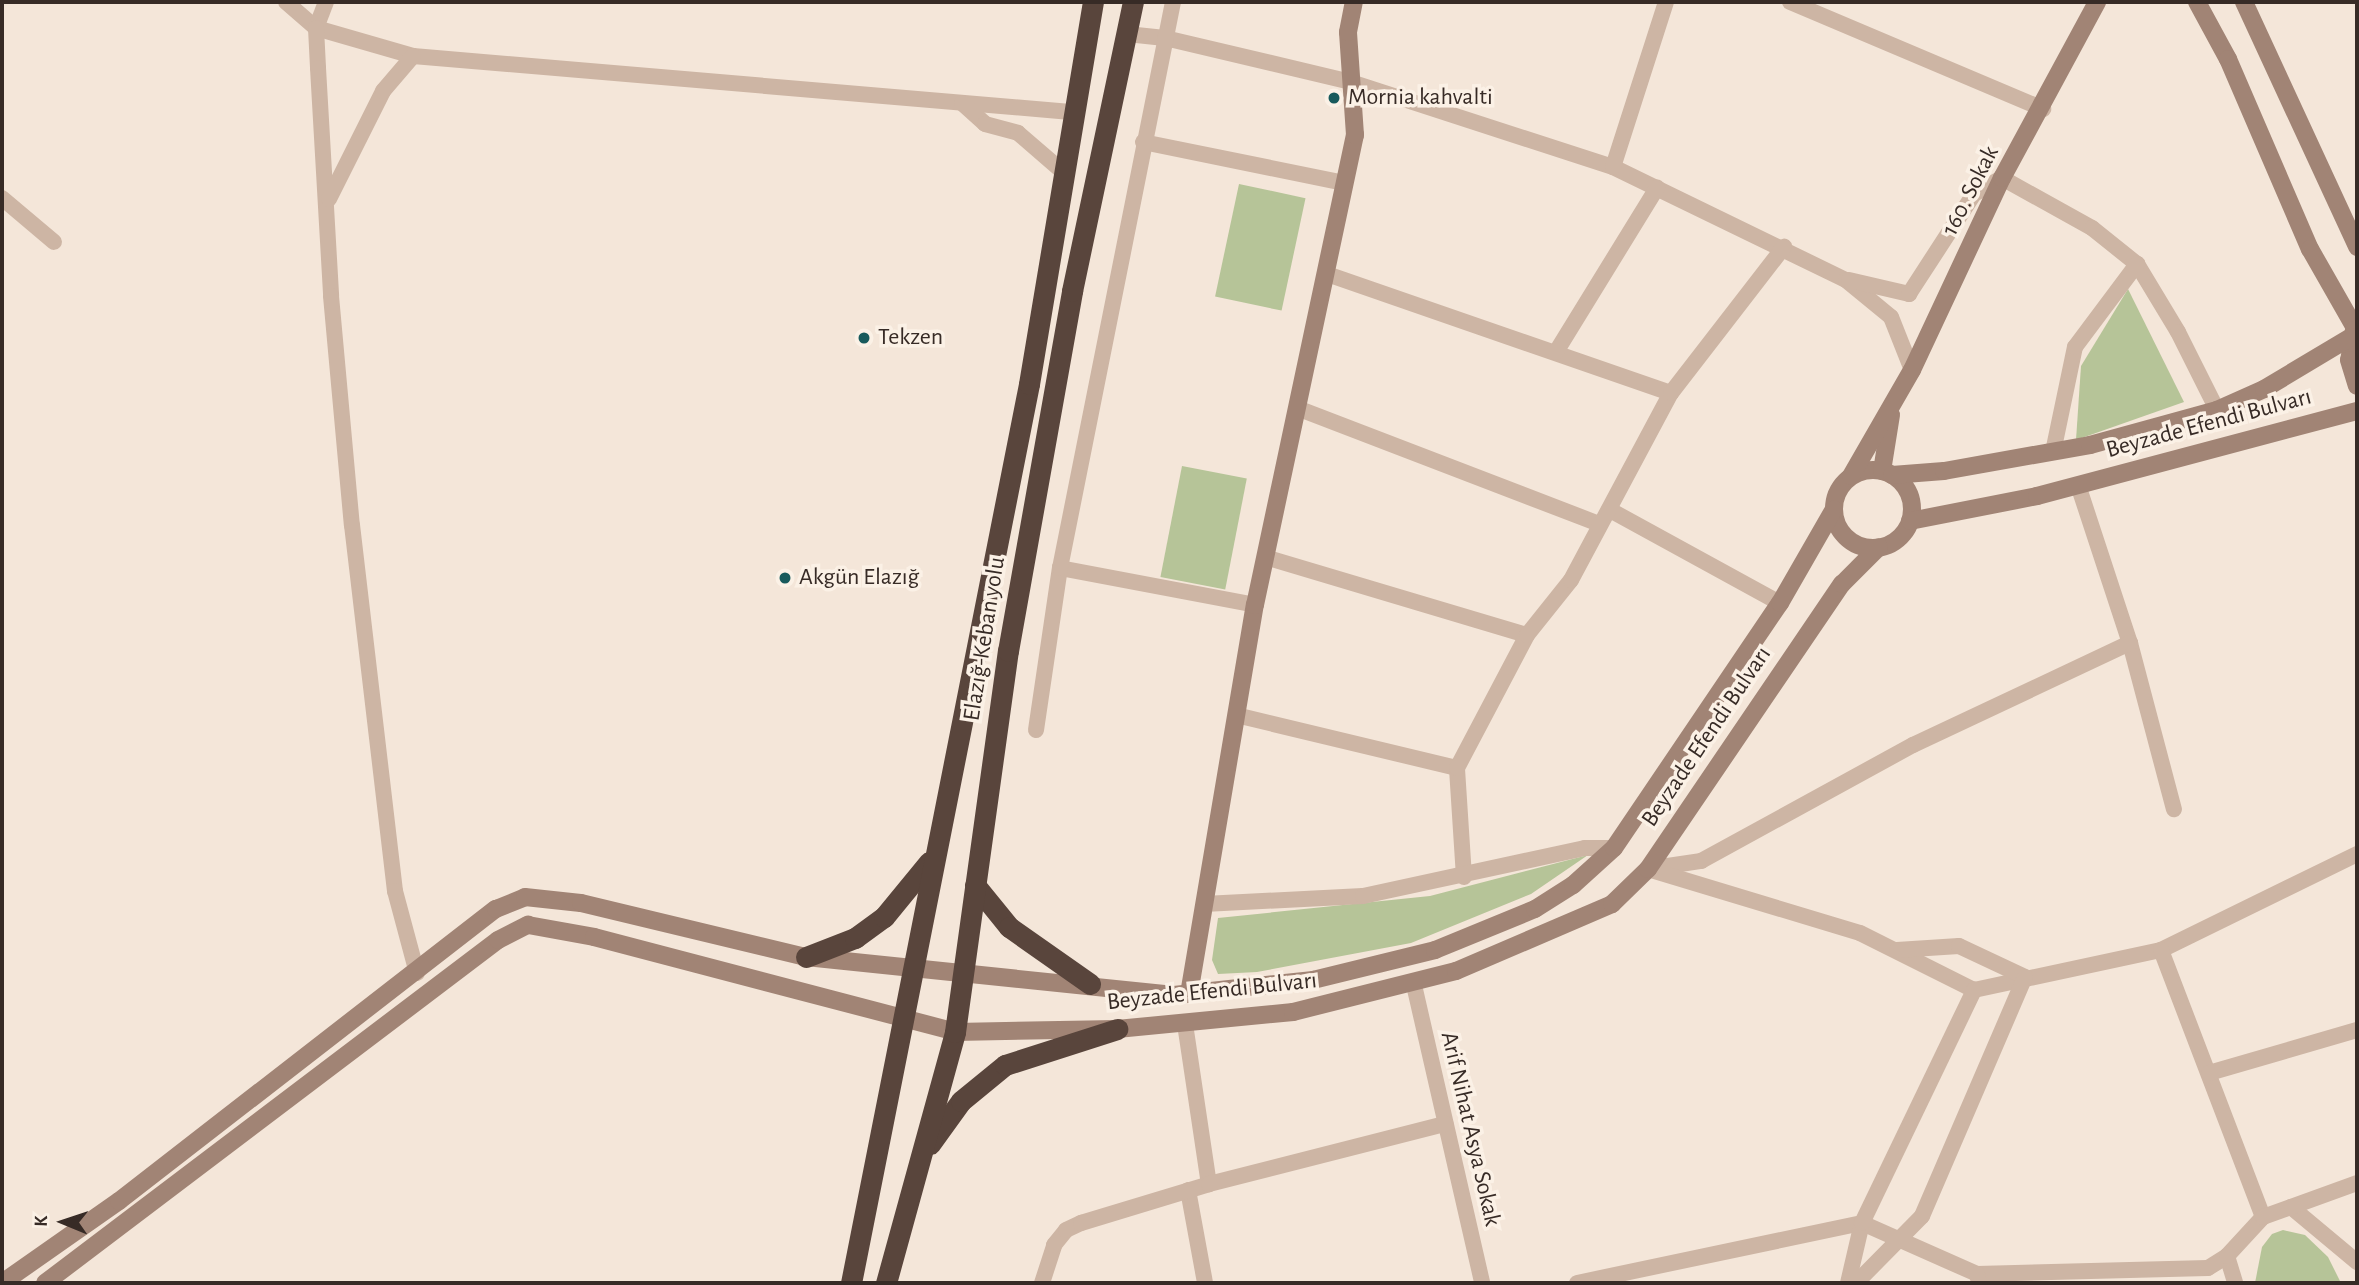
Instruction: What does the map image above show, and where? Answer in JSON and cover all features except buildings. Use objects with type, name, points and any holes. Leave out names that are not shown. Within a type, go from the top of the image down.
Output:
[{"type":"highway","name":"Elazığ-Keban yolu","points":[[851,1283],[900,1018],[1029,384],[1062,171],[1093,2]]},
{"type":"highway","name":"Elazığ-Keban yolu","points":[[886,1283],[955,1032],[1012,624],[1072,291],[1133,2]]},
{"type":"highway","points":[[806,957],[855,938],[884,917],[933,857]]},
{"type":"highway","points":[[975,886],[1009,927],[1090,984]]},
{"type":"highway","points":[[919,1161],[961,1101],[1005,1065],[1117,1029]]},
{"type":"main road","points":[[1189,993],[1255,605],[1355,135],[1348,32],[1354,2]]},
{"type":"main road","name":"160. Sokak","points":[[1851,476],[1912,370],[2002,178],[2043,109],[2097,2]]},
{"type":"main road","points":[[2197,2],[2228,60],[2311,249],[2354,330],[2349,360],[2357,386]]},
{"type":"main road","points":[[2244,2],[2357,247]]},
{"type":"main road","name":"Beyzade Efendi Bulvarı","points":[[1887,473],[2053,452],[2217,410],[2264,389],[2354,330]]},
{"type":"main road","name":"160. Sokak","points":[[1887,473],[1892,404]]},
{"type":"main road","name":"Beyzade Efendi Bulvarı","points":[[1910,521],[2078,485],[2357,411]]},
{"type":"main road","points":[[1887,473],[1909,495],[1910,521],[1898,539],[1879,547],[1853,542],[1836,523],[1834,509],[1838,491],[1851,476],[1887,473]]},
{"type":"main road","name":"Beyzade Efendi Bulvarı","points":[[2,1283],[127,1195],[417,973],[496,909],[524,897],[581,903],[806,957],[1189,993],[1313,980],[1434,950],[1535,909],[1573,885],[1614,848],[1780,603],[1834,509]]},
{"type":"main road","name":"Beyzade Efendi Bulvarı","points":[[45,1283],[498,940],[528,925],[594,937],[955,1032],[1117,1029],[1185,1024],[1293,1012],[1414,985],[1612,904],[1647,869],[1842,584],[1879,547]]},
{"type":"street","points":[[286,2],[316,27],[413,56],[1072,112]]},
{"type":"street","points":[[326,2],[316,27],[352,525],[390,851],[404,932],[417,973]]},
{"type":"street","points":[[1036,730],[1060,568],[1172,2]]},
{"type":"street","points":[[1613,167],[1666,2]]},
{"type":"street","points":[[1790,2],[2043,109]]},
{"type":"street","points":[[1127,34],[1165,38],[1352,82],[1613,167],[1846,279],[1891,317],[1912,370]]},
{"type":"street","points":[[327,201],[383,91],[413,56]]},
{"type":"street","points":[[962,103],[985,124],[1018,133],[1062,171]]},
{"type":"street","points":[[1143,142],[1345,184]]},
{"type":"street","points":[[1846,279],[1909,294],[1975,194],[2002,178],[2092,228],[2137,264],[2178,332],[2217,410]]},
{"type":"street","points":[[1556,352],[1657,188]]},
{"type":"street","points":[[2,198],[54,243]]},
{"type":"street","points":[[1464,877],[1457,768],[1527,635],[1572,580],[1599,524],[1610,510],[1671,393],[1784,247]]},
{"type":"street","points":[[2053,452],[2075,347],[2137,264]]},
{"type":"street","points":[[1327,274],[1671,393]]},
{"type":"street","points":[[1297,408],[1599,524]]},
{"type":"street","points":[[2078,485],[2130,643],[2174,809]]},
{"type":"street","points":[[1610,510],[1780,603]]},
{"type":"street","points":[[1265,557],[1527,635]]},
{"type":"street","points":[[1060,568],[1255,605]]},
{"type":"street","points":[[1647,869],[1701,862],[1913,745],[2130,643]]},
{"type":"street","points":[[1236,715],[1457,768]]},
{"type":"street","points":[[1204,904],[1363,896],[1464,877],[1585,848],[1614,848]]},
{"type":"street","points":[[1647,869],[1860,933],[1974,990],[2025,976],[2161,950],[2357,854]]},
{"type":"street","points":[[1701,862],[1702,884]]},
{"type":"street","points":[[1897,950],[1959,946],[2025,976]]},
{"type":"street","points":[[2161,950],[2263,1217]]},
{"type":"street","points":[[1856,1283],[1922,1216],[2025,976]]},
{"type":"street","name":"Arif Nihat Asya Sokak","points":[[1414,985],[1482,1283]]},
{"type":"street","points":[[1848,1283],[1862,1223],[1974,990]]},
{"type":"street","points":[[1185,1024],[1209,1184]]},
{"type":"street","points":[[2209,1073],[2357,1030]]},
{"type":"street","points":[[1042,1283],[1054,1245],[1066,1230],[1209,1184],[1445,1124]]},
{"type":"street","points":[[1577,1283],[1862,1223],[1978,1279],[2208,1268],[2227,1256],[2263,1217],[2357,1183]]},
{"type":"street","points":[[1188,1190],[1205,1283]]},
{"type":"street","points":[[2291,1207],[2357,1262]]},
{"type":"street","points":[[2227,1256],[2235,1283]]},
{"type":"green space","points":[[1239,184],[1306,198],[1282,311],[1215,296]]},
{"type":"green space","points":[[2128,289],[2184,402],[2076,440],[2081,366]]},
{"type":"green space","points":[[1182,466],[1247,479],[1225,590],[1160,577]]},
{"type":"green space","points":[[1588,855],[1531,894],[1411,943],[1257,972],[1218,974],[1212,960],[1218,918],[1430,896]]},
{"type":"green space","points":[[2283,1230],[2305,1235],[2328,1257],[2341,1283],[2255,1283],[2262,1247],[2272,1234]]},
{"type":"place","name":"Mornia kahvalti","points":[[1334,98]]},
{"type":"place","name":"Tekzen","points":[[864,338]]},
{"type":"place","name":"Akgün Elazığ","points":[[785,578]]}]
